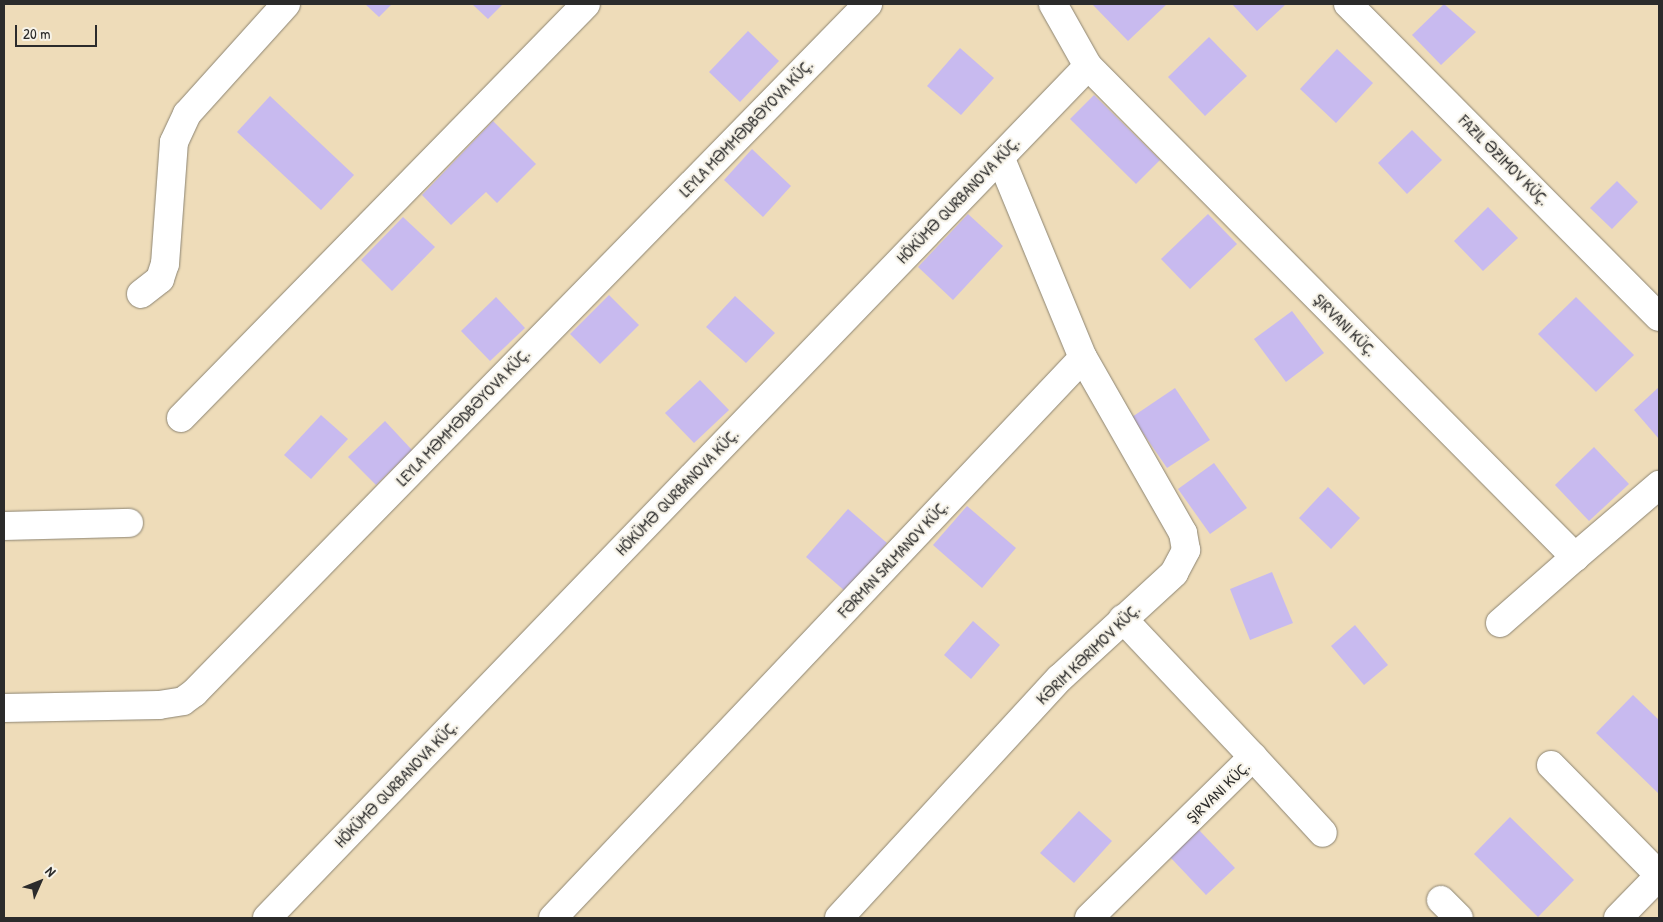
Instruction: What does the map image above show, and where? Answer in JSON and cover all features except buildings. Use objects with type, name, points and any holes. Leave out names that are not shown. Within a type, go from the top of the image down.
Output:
[{"type":"street","points":[[141,294],[160,279],[165,264],[174,142],[187,114],[286,4]]},
{"type":"street","points":[[181,418],[586,4]]},
{"type":"street","name":"LEYLA MƏMMƏDBƏYOVA KÜÇ.","points":[[4,708],[159,705],[183,701],[194,693],[868,4]]},
{"type":"street","name":"ŞIRVANI KÜÇ.","points":[[1053,4],[1088,66],[1575,556]]},
{"type":"street","name":"FAZIL ƏZIMOV KÜÇ.","points":[[1348,4],[1659,317]]},
{"type":"street","name":"HÖKÜMƏ QURBANOVA KÜÇ.","points":[[267,918],[1088,66]]},
{"type":"street","points":[[1000,157],[1083,358]]},
{"type":"street","name":"KƏRIM KƏRIMOV KÜÇ.","points":[[839,918],[1060,678],[1174,572],[1186,550],[1185,542],[1083,358]]},
{"type":"street","name":"FƏRMAN SALMANOV KÜÇ.","points":[[554,918],[1083,358]]},
{"type":"street","points":[[1500,623],[1659,484]]},
{"type":"street","points":[[4,526],[129,524]]},
{"type":"street","name":"ŞIRVANI KÜÇ.","points":[[1089,918],[1254,758],[1123,619]]},
{"type":"street","points":[[1254,758],[1323,833]]},
{"type":"street","points":[[1551,765],[1659,875],[1618,918]]}]
